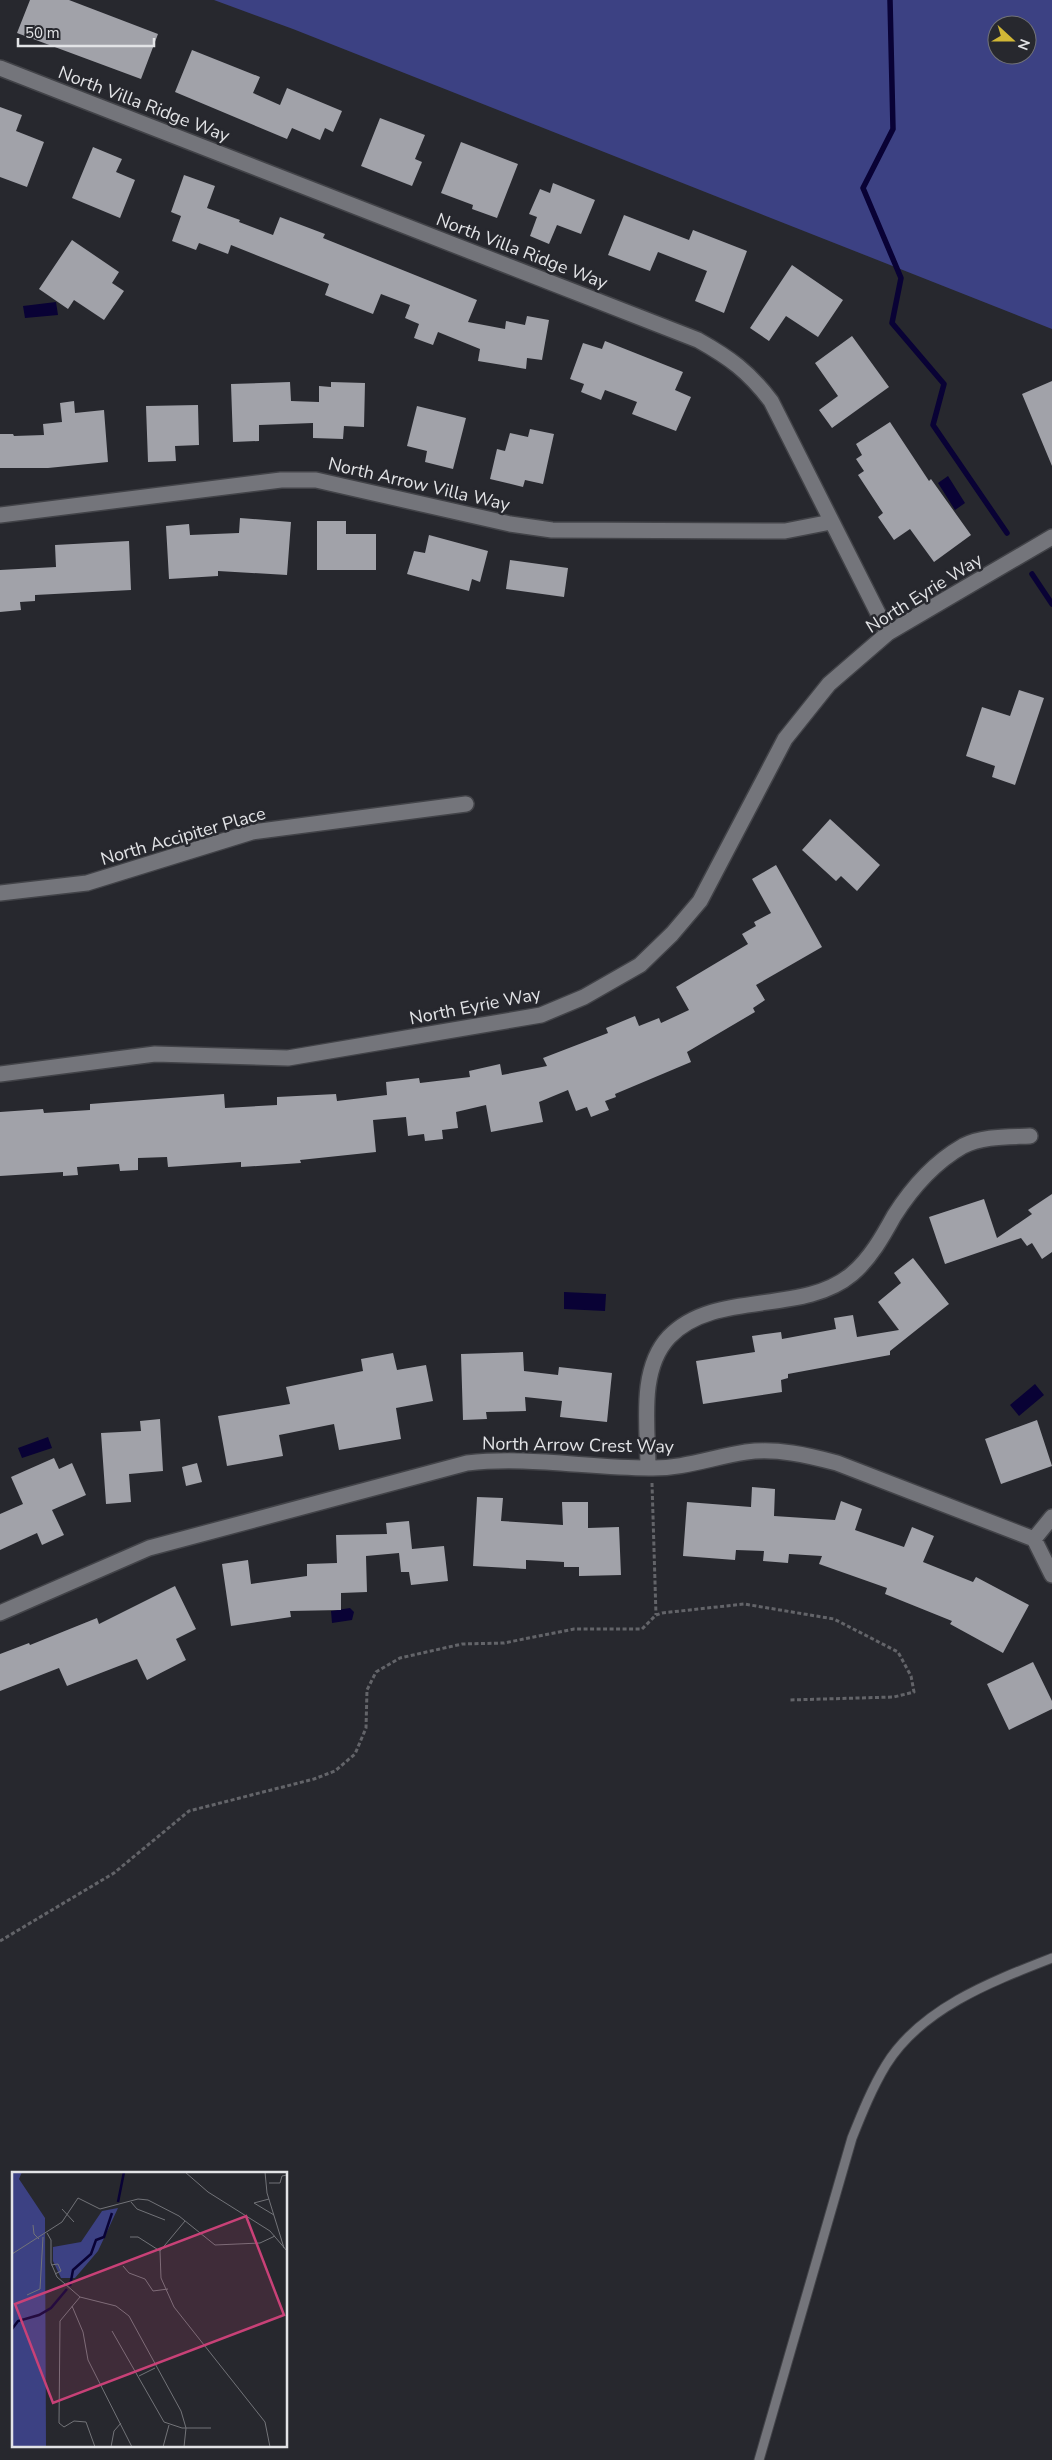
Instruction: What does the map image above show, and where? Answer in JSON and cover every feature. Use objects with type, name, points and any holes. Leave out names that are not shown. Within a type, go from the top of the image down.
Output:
[{"type":"street","name":"North Villa Ridge Way","points":[[0,68],[698,340],[733,360],[758,383],[771,401],[830,522],[888,633]]},
{"type":"street","name":"North Arrow Villa Way","points":[[0,515],[280,480],[316,480],[510,524],[552,530],[786,531],[830,522]]},
{"type":"street","name":"North Eyrie Way","points":[[0,1074],[155,1054],[288,1058],[541,1015],[584,997],[640,965],[672,934],[700,901],[785,739],[829,684],[888,633],[1052,537]]},
{"type":"street","name":"North Accipiter Place","points":[[0,893],[87,883],[252,832],[466,804]]},
{"type":"street","points":[[650,1474],[647,1393],[655,1358],[668,1338],[684,1324],[704,1314],[823,1291],[852,1274],[878,1244],[900,1206],[933,1168],[964,1146],[996,1137],[1030,1136]]},
{"type":"street","name":"North Arrow Crest Way","points":[[0,1614],[149,1548],[467,1463],[500,1459],[650,1474],[747,1452],[803,1454],[837,1463],[1034,1539]]},
{"type":"street","points":[[1052,1517],[1034,1539],[1052,1575]]},
{"type":"lane","points":[[759,2460],[852,2138],[868,2099],[887,2064],[904,2043],[925,2023],[948,2008],[984,1987],[1052,1958]]},
{"type":"path","points":[[650,1474],[656,1615]]},
{"type":"path","points":[[0,1941],[114,1873],[189,1811],[314,1779],[335,1770],[355,1754],[366,1728],[367,1690],[376,1672],[400,1658],[462,1644],[504,1643],[574,1629],[642,1629],[656,1615],[744,1604],[834,1619],[898,1652],[911,1676],[914,1692],[894,1697],[790,1700]]},
{"type":"shaded area","points":[[214,0],[1052,0],[1052,329],[293,29]]},
{"type":"shaded area","points":[[56,302],[58,315],[25,318],[23,306]]},
{"type":"shaded area","points":[[948,476],[965,503],[955,510],[938,483]]},
{"type":"shaded area","points":[[564,1292],[606,1294],[605,1311],[564,1309]]},
{"type":"shaded area","points":[[1035,1384],[1044,1395],[1019,1416],[1010,1405]]},
{"type":"shaded area","points":[[48,1437],[52,1448],[22,1458],[18,1448]]},
{"type":"shaded area","points":[[350,1608],[354,1612],[352,1620],[332,1623],[331,1611]]},
{"type":"building","points":[[30,0],[69,0],[158,34],[141,79],[17,33]]},
{"type":"building","points":[[192,50],[260,77],[253,93],[280,105],[287,88],[342,111],[333,132],[325,128],[320,140],[292,128],[287,139],[175,92]]},
{"type":"building","points":[[0,107],[22,115],[16,131],[44,142],[27,187],[0,177]]},
{"type":"building","points":[[380,118],[425,135],[415,159],[422,162],[412,186],[361,166]]},
{"type":"building","points":[[461,142],[518,164],[497,218],[472,209],[473,205],[441,193]]},
{"type":"building","points":[[93,147],[122,159],[116,172],[135,180],[120,218],[72,198]]},
{"type":"building","points":[[184,175],[215,186],[207,208],[240,220],[239,222],[273,235],[280,217],[325,234],[323,238],[477,300],[468,322],[505,329],[506,321],[525,325],[527,316],[549,320],[542,360],[527,358],[526,369],[478,361],[480,349],[438,332],[433,345],[414,338],[419,324],[405,318],[410,305],[381,294],[373,314],[325,295],[329,284],[231,245],[228,254],[199,243],[196,250],[172,241],[181,216],[171,212]]},
{"type":"building","points":[[553,183],[595,200],[581,234],[557,225],[549,244],[530,236],[537,217],[529,214],[540,189],[550,193]]},
{"type":"building","points":[[624,215],[689,240],[693,230],[747,251],[724,313],[695,301],[707,271],[658,252],[650,271],[608,255]]},
{"type":"building","points":[[72,240],[119,272],[112,283],[124,291],[104,320],[74,300],[68,309],[39,289]]},
{"type":"building","points":[[792,265],[843,300],[818,337],[786,316],[769,341],[750,328]]},
{"type":"building","points":[[852,336],[889,387],[832,428],[819,410],[838,396],[815,363]]},
{"type":"building","points":[[605,341],[683,372],[675,390],[691,397],[676,431],[632,414],[637,402],[605,390],[601,400],[581,392],[584,384],[570,379],[583,343],[602,349]]},
{"type":"building","points":[[1052,381],[1052,466],[1022,394]]},
{"type":"building","points":[[290,382],[291,401],[319,402],[319,386],[331,387],[331,382],[365,383],[364,427],[344,426],[343,439],[313,438],[313,423],[259,425],[259,441],[233,442],[231,384]]},
{"type":"building","points":[[74,401],[75,413],[104,410],[108,462],[48,468],[0,468],[0,434],[13,434],[14,436],[44,435],[43,424],[62,422],[60,403]]},
{"type":"building","points":[[198,405],[199,445],[175,446],[176,461],[148,462],[146,406]]},
{"type":"building","points":[[417,406],[466,418],[453,469],[425,462],[427,451],[407,446]]},
{"type":"building","points":[[890,422],[929,481],[931,479],[971,535],[934,562],[910,529],[894,540],[878,517],[883,513],[858,475],[864,471],[856,459],[862,455],[856,444]]},
{"type":"building","points":[[530,429],[554,434],[543,484],[525,480],[523,487],[490,479],[497,449],[505,451],[510,433],[528,437]]},
{"type":"building","points":[[240,518],[291,522],[287,575],[218,571],[218,576],[169,579],[166,526],[189,524],[190,535],[239,533]]},
{"type":"building","points":[[317,521],[346,521],[346,534],[376,534],[376,570],[317,570]]},
{"type":"building","points":[[429,535],[488,551],[480,582],[472,579],[469,591],[407,574],[414,551],[425,553]]},
{"type":"building","points":[[129,541],[131,590],[35,595],[35,601],[20,602],[21,610],[0,612],[0,570],[56,567],[55,545]]},
{"type":"building","points":[[510,560],[568,568],[564,597],[506,589]]},
{"type":"building","points":[[1019,690],[1044,698],[1015,785],[992,777],[995,766],[966,756],[982,707],[1010,716]]},
{"type":"building","points":[[830,819],[880,865],[857,891],[841,876],[836,881],[802,850]]},
{"type":"building","points":[[776,865],[822,947],[756,985],[765,1000],[753,1008],[755,1012],[687,1052],[691,1062],[615,1094],[616,1097],[605,1101],[609,1110],[591,1117],[587,1107],[576,1111],[568,1090],[539,1102],[543,1122],[491,1132],[486,1105],[456,1112],[458,1128],[442,1130],[443,1139],[425,1141],[424,1134],[408,1136],[406,1117],[373,1120],[376,1152],[300,1160],[301,1163],[241,1167],[241,1162],[168,1167],[167,1157],[138,1158],[138,1170],[120,1171],[119,1164],[77,1167],[78,1175],[63,1176],[63,1172],[0,1176],[0,1112],[43,1109],[44,1113],[90,1110],[90,1104],[224,1094],[225,1108],[277,1105],[277,1097],[336,1094],[337,1101],[387,1095],[386,1082],[419,1078],[420,1083],[470,1077],[469,1071],[500,1064],[502,1075],[547,1066],[543,1058],[608,1033],[606,1028],[635,1016],[639,1026],[659,1018],[661,1023],[689,1010],[676,987],[748,944],[742,934],[756,926],[754,922],[771,913],[752,879]]},
{"type":"building","points":[[1052,1194],[1052,1252],[1042,1259],[1032,1243],[1027,1246],[1021,1238],[945,1264],[929,1217],[984,1199],[997,1238],[1032,1214],[1028,1210]]},
{"type":"building","points":[[913,1258],[949,1304],[890,1351],[890,1355],[788,1374],[788,1378],[781,1380],[782,1392],[703,1404],[696,1361],[755,1352],[752,1336],[781,1332],[782,1339],[836,1329],[834,1318],[853,1315],[857,1337],[899,1330],[878,1302],[901,1283],[894,1273]]},
{"type":"building","points":[[523,1352],[524,1371],[558,1375],[559,1367],[612,1373],[607,1422],[560,1417],[562,1401],[525,1397],[526,1411],[486,1412],[487,1419],[463,1420],[461,1354]]},
{"type":"building","points":[[393,1353],[397,1370],[426,1365],[433,1401],[396,1408],[401,1439],[339,1450],[334,1424],[279,1435],[283,1456],[227,1466],[218,1416],[290,1404],[286,1387],[363,1371],[361,1359]]},
{"type":"building","points":[[160,1419],[163,1471],[129,1474],[131,1502],[106,1504],[101,1433],[141,1431],[140,1421]]},
{"type":"building","points":[[1037,1420],[1052,1466],[1001,1484],[985,1439]]},
{"type":"building","points":[[54,1458],[59,1469],[72,1463],[86,1495],[52,1510],[64,1535],[42,1545],[37,1533],[0,1550],[0,1514],[23,1504],[11,1477]]},
{"type":"building","points":[[197,1463],[202,1482],[186,1486],[182,1467]]},
{"type":"building","points":[[752,1487],[775,1489],[774,1516],[835,1520],[841,1501],[862,1509],[855,1530],[904,1547],[912,1527],[934,1536],[923,1562],[973,1582],[976,1577],[1029,1605],[1003,1653],[950,1624],[952,1621],[885,1594],[887,1588],[819,1564],[822,1556],[789,1554],[788,1563],[763,1561],[764,1551],[736,1550],[735,1560],[683,1556],[687,1502],[751,1507]]},
{"type":"building","points":[[477,1497],[503,1498],[501,1521],[563,1525],[562,1502],[588,1502],[588,1528],[619,1527],[621,1575],[579,1576],[579,1567],[564,1567],[564,1562],[526,1560],[526,1569],[473,1566]]},
{"type":"building","points":[[409,1521],[412,1549],[444,1546],[448,1581],[411,1585],[409,1572],[401,1572],[399,1553],[366,1556],[367,1592],[341,1593],[341,1610],[290,1611],[291,1617],[231,1626],[222,1564],[248,1560],[251,1584],[307,1576],[307,1564],[337,1563],[336,1535],[387,1534],[386,1523]]},
{"type":"building","points":[[175,1586],[196,1629],[176,1639],[186,1660],[147,1680],[137,1659],[67,1686],[59,1668],[0,1691],[0,1654],[29,1643],[30,1645],[97,1618],[99,1624]]},
{"type":"building","points":[[1033,1662],[1052,1701],[1052,1709],[1009,1730],[987,1684]]},
{"type":"waterway","points":[[890,0],[893,129],[863,188],[901,278],[892,323],[944,384],[933,425],[1007,533]]},
{"type":"waterway","points":[[1032,574],[1052,604]]}]
